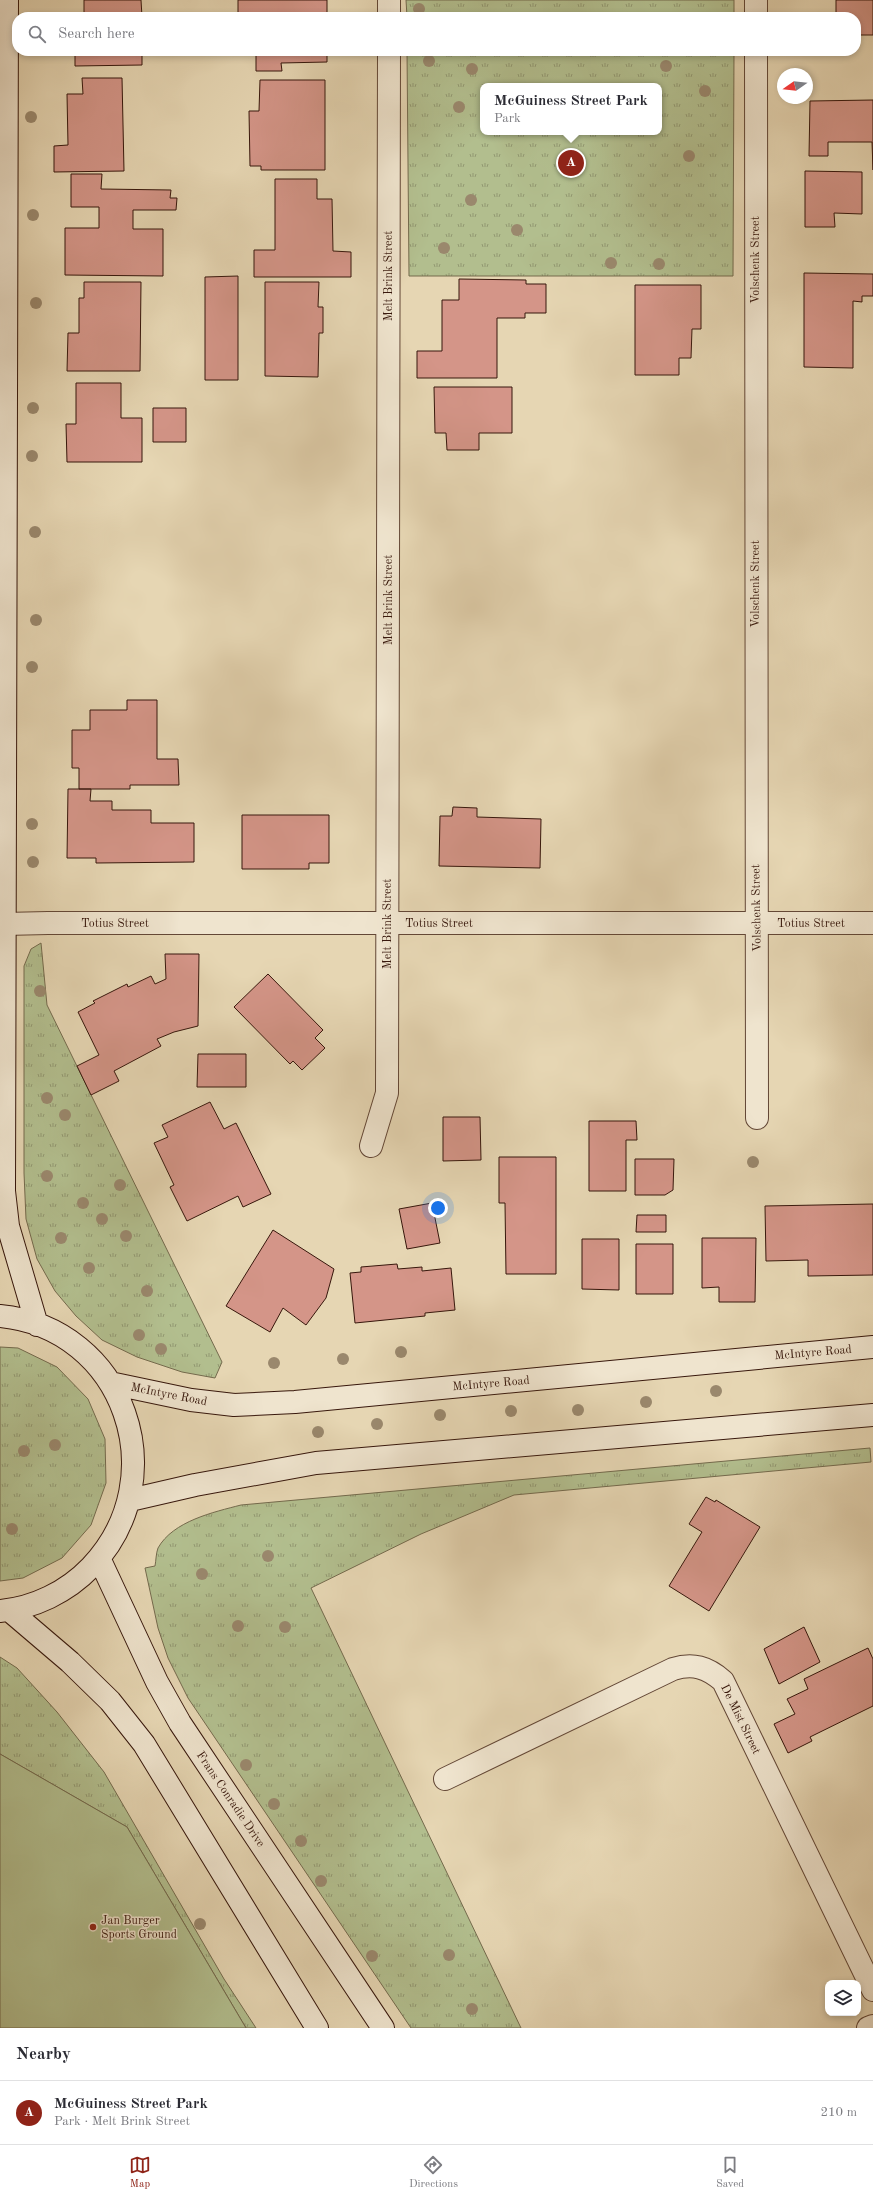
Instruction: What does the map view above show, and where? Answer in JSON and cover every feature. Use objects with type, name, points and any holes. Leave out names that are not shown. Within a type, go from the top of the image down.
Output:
[{"type":"main road","points":[[7,0],[4,1191],[8,1226],[36,1325]]},
{"type":"main road","points":[[389,0],[389,12]]},
{"type":"main road","points":[[756,0],[756,12]]},
{"type":"main road","name":"Melt Brink Street","points":[[371,1146],[387,1093],[389,56]]},
{"type":"main road","name":"Volschenk Street","points":[[756,56],[756,1118]]},
{"type":"main road","name":"Totius Street","points":[[4,924],[388,922],[873,923]]},
{"type":"main road","points":[[0,1316],[36,1325],[57,1334],[77,1347],[102,1372],[110,1383],[125,1413],[134,1460],[130,1500],[113,1540],[99,1558],[82,1576],[53,1596],[31,1604],[4,1610]]},
{"type":"main road","name":"McIntyre Road","points":[[110,1383],[191,1400],[234,1405],[295,1402],[873,1347]]},
{"type":"main road","points":[[130,1500],[195,1484],[316,1464],[873,1415]]},
{"type":"main road","name":"Frans Conradie Drive","points":[[99,1558],[157,1682],[180,1723],[383,2028]]},
{"type":"main road","points":[[4,1610],[70,1662],[110,1701],[144,1744],[317,2028]]},
{"type":"main road","name":"De Mist Street","points":[[445,1779],[673,1669],[686,1666],[699,1666],[712,1672],[723,1681],[873,1990]]},
{"type":"main road","points":[[868,2028],[873,2026]]},
{"type":"green space","points":[[406,0],[734,0],[734,12],[407,12]]},
{"type":"green space","points":[[407,56],[734,56],[733,276],[409,276]]},
{"type":"green space","points":[[41,943],[47,1005],[222,1362],[215,1378],[182,1372],[137,1357],[102,1340],[76,1316],[55,1291],[37,1259],[26,1219],[24,1173],[24,966],[31,949]]},
{"type":"green space","points":[[0,1347],[18,1348],[57,1367],[88,1399],[105,1439],[106,1483],[91,1525],[62,1558],[23,1578],[0,1581]]},
{"type":"green space","points":[[870,1448],[871,1462],[514,1495],[421,1534],[311,1588],[521,2028],[411,2028],[188,1698],[168,1658],[158,1628],[145,1568],[155,1566],[158,1548],[165,1539],[184,1524],[195,1519],[241,1505]]},
{"type":"green space","points":[[0,1657],[17,1668],[57,1712],[104,1772],[224,1979],[256,2028],[246,2028],[127,1827],[0,1754]]},
{"type":"green space","name":"Jan Burger Sports Ground","points":[[0,1754],[127,1827],[246,2028],[0,2028]]},
{"type":"building","points":[[84,0],[141,0],[142,12],[84,12]]},
{"type":"building","points":[[238,0],[327,0],[327,12],[238,12]]},
{"type":"building","points":[[836,0],[873,0],[873,35],[861,35],[861,12],[836,12]]},
{"type":"building","points":[[75,56],[142,56],[142,65],[75,66]]},
{"type":"building","points":[[256,56],[327,56],[327,62],[281,63],[282,71],[256,71]]},
{"type":"building","points":[[82,78],[122,78],[124,171],[54,172],[54,146],[68,145],[67,94],[83,94]]},
{"type":"building","points":[[260,80],[325,80],[325,170],[261,170],[261,166],[250,166],[249,111],[259,111]]},
{"type":"building","points":[[873,100],[873,170],[872,142],[828,142],[828,156],[809,156],[810,104],[813,104],[813,101]]},
{"type":"building","points":[[805,171],[862,172],[862,214],[834,213],[835,227],[805,227]]},
{"type":"building","points":[[71,174],[102,174],[101,189],[171,190],[170,198],[177,198],[176,210],[133,210],[133,229],[163,229],[163,276],[65,275],[65,228],[99,228],[99,207],[71,207]]},
{"type":"building","points":[[275,179],[317,179],[317,199],[332,199],[333,251],[351,252],[351,277],[254,277],[254,250],[275,250]]},
{"type":"building","points":[[804,273],[873,274],[873,296],[862,296],[862,302],[853,301],[853,368],[804,367]]},
{"type":"building","points":[[238,276],[238,380],[205,380],[205,277]]},
{"type":"building","points":[[459,279],[526,280],[526,284],[546,284],[546,313],[525,313],[525,318],[497,318],[497,378],[417,378],[417,351],[442,351],[442,300],[459,300]]},
{"type":"building","points":[[84,282],[141,282],[140,371],[67,371],[68,333],[79,333],[79,298],[84,298]]},
{"type":"building","points":[[265,282],[319,282],[318,307],[323,307],[323,333],[319,333],[318,377],[265,376]]},
{"type":"building","points":[[635,285],[701,285],[701,329],[692,329],[691,358],[679,358],[679,375],[635,375]]},
{"type":"building","points":[[76,383],[121,383],[121,418],[142,418],[142,462],[67,462],[66,424],[76,424]]},
{"type":"building","points":[[434,387],[512,387],[512,433],[479,433],[479,450],[447,450],[446,433],[435,433]]},
{"type":"building","points":[[153,408],[186,408],[186,442],[153,442]]},
{"type":"building","points":[[127,700],[157,700],[157,759],[178,759],[179,785],[130,785],[130,789],[79,789],[79,768],[72,768],[72,730],[90,730],[90,710],[127,710]]},
{"type":"building","points":[[68,789],[91,789],[90,801],[112,801],[112,810],[151,810],[151,823],[194,823],[194,862],[96,863],[96,858],[67,858]]},
{"type":"building","points":[[453,807],[477,808],[477,817],[541,819],[540,868],[439,866],[440,816],[452,816]]},
{"type":"building","points":[[242,815],[329,815],[329,863],[309,863],[309,869],[242,869]]},
{"type":"building","points":[[165,954],[199,954],[198,1026],[174,1032],[157,1039],[161,1046],[114,1071],[119,1081],[91,1095],[77,1066],[99,1055],[78,1012],[95,1003],[93,1001],[127,984],[128,987],[151,976],[155,984],[166,979]]},
{"type":"building","points":[[268,974],[323,1030],[315,1038],[325,1048],[302,1070],[293,1061],[290,1064],[234,1007]]},
{"type":"building","points":[[198,1054],[246,1054],[246,1087],[197,1087]]},
{"type":"building","points":[[210,1102],[224,1129],[236,1123],[271,1194],[243,1207],[238,1196],[187,1221],[170,1187],[174,1185],[154,1143],[168,1137],[162,1125]]},
{"type":"building","points":[[443,1117],[480,1117],[481,1160],[443,1161]]},
{"type":"building","points":[[589,1121],[636,1121],[637,1140],[626,1140],[626,1191],[589,1191]]},
{"type":"building","points":[[499,1157],[556,1157],[556,1274],[506,1274],[505,1203],[499,1203]]},
{"type":"building","points":[[635,1159],[674,1159],[673,1190],[665,1195],[635,1195]]},
{"type":"building","points":[[432,1203],[440,1243],[407,1249],[399,1209]]},
{"type":"building","points":[[873,1204],[873,1275],[808,1276],[808,1260],[766,1261],[765,1206]]},
{"type":"building","points":[[637,1215],[666,1215],[666,1232],[636,1232]]},
{"type":"building","points":[[273,1230],[334,1269],[326,1298],[306,1325],[283,1308],[270,1332],[226,1306]]},
{"type":"building","points":[[702,1238],[756,1238],[755,1302],[719,1302],[719,1287],[702,1288]]},
{"type":"building","points":[[582,1239],[619,1239],[619,1290],[582,1289]]},
{"type":"building","points":[[636,1244],[673,1244],[673,1294],[636,1294]]},
{"type":"building","points":[[397,1264],[398,1269],[422,1267],[422,1271],[451,1268],[455,1310],[425,1313],[425,1316],[355,1323],[350,1273],[361,1272],[361,1267]]},
{"type":"building","points":[[706,1497],[715,1502],[716,1500],[760,1527],[709,1611],[669,1586],[702,1532],[689,1524]]},
{"type":"building","points":[[804,1627],[820,1662],[779,1684],[764,1649]]},
{"type":"building","points":[[868,1648],[873,1659],[873,1706],[810,1737],[812,1741],[788,1753],[774,1724],[795,1714],[787,1699],[808,1689],[804,1679]]},
{"type":"place","name":"McGuiness Street Park","points":[[571,163]]},
{"type":"place","name":"Jan Burger Sports Ground","points":[[93,1927]]}]
